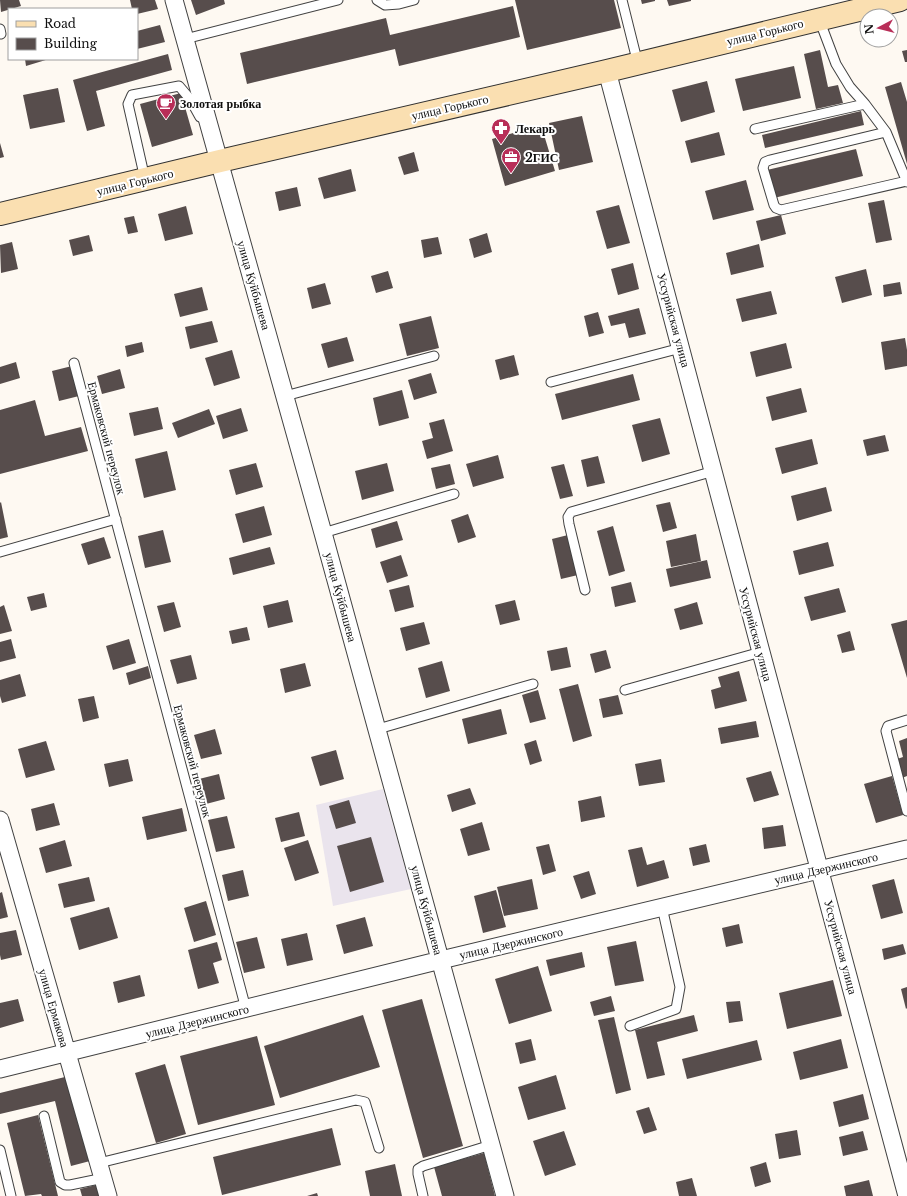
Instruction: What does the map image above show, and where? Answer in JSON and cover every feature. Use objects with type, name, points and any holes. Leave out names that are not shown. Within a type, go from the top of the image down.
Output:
[{"type":"main road","name":"улица Горького","points":[[0,214],[145,180],[217,151],[607,71],[900,0]]},
{"type":"street","name":"улица Куйбышева","points":[[174,0],[324,533],[505,1196]]},
{"type":"street","name":"Уссурийская улица","points":[[607,71],[907,1195]]},
{"type":"street","name":"улица Ермакова","points":[[0,820],[108,1196]]},
{"type":"street","name":"улица Дзержинского","points":[[0,1070],[441,960],[907,849]]},
{"type":"lane","points":[[186,39],[338,0]]},
{"type":"lane","points":[[377,0],[385,5],[400,4],[414,0]]},
{"type":"lane","points":[[622,0],[638,64]]},
{"type":"lane","points":[[819,19],[836,64],[850,87],[886,132],[907,182],[781,210],[776,208],[763,168],[765,162],[886,132]]},
{"type":"lane","points":[[145,180],[128,104],[132,95],[179,86],[190,99],[217,151]]},
{"type":"lane","points":[[755,129],[865,104]]},
{"type":"lane","points":[[551,382],[681,348]]},
{"type":"lane","points":[[285,396],[434,356]]},
{"type":"lane","name":"Ермаковский переулок","points":[[74,363],[246,1009]]},
{"type":"lane","points":[[585,590],[568,524],[568,517],[571,512],[714,471]]},
{"type":"lane","points":[[324,533],[454,494]]},
{"type":"lane","points":[[0,552],[116,519]]},
{"type":"lane","points":[[625,690],[761,652]]},
{"type":"lane","points":[[378,729],[533,684]]},
{"type":"lane","points":[[907,720],[888,726],[886,731],[904,787],[907,811]]},
{"type":"lane","points":[[630,1026],[676,1010],[680,987],[662,907]]},
{"type":"lane","points":[[44,1116],[60,1182],[65,1185],[70,1185],[101,1171],[356,1100],[366,1102],[379,1148]]},
{"type":"lane","points":[[423,1196],[418,1169],[491,1145]]},
{"type":"lane","points":[[0,1150],[11,1196]]},
{"type":"shaded area","points":[[383,789],[411,889],[333,906],[316,805]]},
{"type":"building","points":[[0,0],[19,0],[21,6],[8,8],[8,10],[1,12]]},
{"type":"building","points":[[130,0],[155,0],[158,9],[138,14],[138,8],[132,8]]},
{"type":"building","points":[[191,0],[224,0],[225,4],[196,15]]},
{"type":"building","points":[[515,0],[614,0],[621,28],[527,50]]},
{"type":"building","points":[[641,0],[655,0],[655,1],[642,4]]},
{"type":"building","points":[[667,0],[691,0],[691,1],[669,6]]},
{"type":"building","points":[[513,6],[520,37],[399,66],[395,49],[247,84],[240,53],[386,18],[390,35]]},
{"type":"building","points":[[160,25],[165,42],[138,49],[138,31]]},
{"type":"building","points":[[820,50],[828,87],[838,85],[843,103],[816,109],[804,54]]},
{"type":"building","points":[[907,50],[907,62],[905,62],[902,51]]},
{"type":"building","points":[[168,54],[172,70],[96,91],[105,126],[87,131],[73,80]]},
{"type":"building","points":[[25,60],[46,60],[26,66]]},
{"type":"building","points":[[794,66],[801,98],[743,111],[735,79]]},
{"type":"building","points":[[707,81],[715,112],[681,122],[672,90]]},
{"type":"building","points":[[901,82],[907,102],[907,164],[885,87]]},
{"type":"building","points":[[58,88],[65,122],[30,129],[23,95]]},
{"type":"building","name":"Золотая рыбка","points":[[181,93],[193,135],[152,147],[140,104]]},
{"type":"building","points":[[861,111],[864,125],[765,148],[762,135]]},
{"type":"building","points":[[582,116],[593,162],[559,170],[549,123]]},
{"type":"building","points":[[541,125],[555,171],[505,186],[492,139]]},
{"type":"building","points":[[719,132],[725,155],[691,163],[685,141]]},
{"type":"building","points":[[0,143],[4,157],[0,158]]},
{"type":"building","points":[[856,149],[863,176],[774,198],[767,170]]},
{"type":"building","points":[[414,152],[419,171],[404,175],[398,157]]},
{"type":"building","points":[[351,169],[356,191],[324,199],[318,178]]},
{"type":"building","points":[[746,180],[754,210],[713,220],[705,191]]},
{"type":"building","points":[[297,187],[301,206],[279,211],[275,192]]},
{"type":"building","points":[[884,200],[892,240],[876,243],[868,203]]},
{"type":"building","points":[[619,205],[630,243],[607,249],[596,211]]},
{"type":"building","points":[[186,206],[193,234],[165,241],[158,214]]},
{"type":"building","points":[[781,215],[786,234],[761,241],[756,221]]},
{"type":"building","points":[[134,216],[138,232],[128,234],[124,218]]},
{"type":"building","points":[[487,233],[492,252],[474,258],[469,239]]},
{"type":"building","points":[[89,235],[93,251],[73,256],[69,240]]},
{"type":"building","points":[[438,237],[442,254],[424,258],[421,240]]},
{"type":"building","points":[[12,242],[18,269],[1,273],[0,245]]},
{"type":"building","points":[[759,244],[764,267],[731,275],[726,253]]},
{"type":"building","points":[[633,263],[639,289],[618,295],[611,269]]},
{"type":"building","points":[[866,269],[872,295],[842,303],[835,277]]},
{"type":"building","points":[[388,271],[393,288],[376,293],[371,276]]},
{"type":"building","points":[[900,282],[902,294],[884,297],[883,285]]},
{"type":"building","points":[[325,283],[331,304],[312,309],[307,288]]},
{"type":"building","points":[[202,287],[208,310],[180,317],[174,294]]},
{"type":"building","points":[[771,291],[777,314],[742,322],[736,299]]},
{"type":"building","points":[[639,308],[646,334],[629,338],[625,323],[611,326],[608,316]]},
{"type":"building","points":[[598,312],[604,333],[589,337],[584,316]]},
{"type":"building","points":[[431,316],[439,348],[407,356],[399,324]]},
{"type":"building","points":[[212,321],[218,342],[190,349],[185,327]]},
{"type":"building","points":[[347,337],[354,361],[328,368],[321,344]]},
{"type":"building","points":[[905,338],[907,366],[885,370],[881,342]]},
{"type":"building","points":[[142,342],[144,352],[127,357],[125,346]]},
{"type":"building","points":[[786,343],[792,368],[756,377],[750,352]]},
{"type":"building","points":[[232,350],[240,378],[214,386],[205,358]]},
{"type":"building","points":[[514,355],[519,375],[500,380],[495,360]]},
{"type":"building","points":[[16,362],[20,378],[0,384],[0,367]]},
{"type":"building","points":[[72,366],[79,396],[59,401],[52,371]]},
{"type":"building","points":[[120,369],[125,388],[102,394],[97,376]]},
{"type":"building","points":[[431,373],[437,393],[414,400],[408,380]]},
{"type":"building","points":[[633,374],[640,400],[562,420],[555,394]]},
{"type":"building","points":[[801,388],[807,412],[772,421],[766,397]]},
{"type":"building","points":[[402,390],[409,418],[379,426],[373,398]]},
{"type":"building","points":[[35,400],[45,436],[81,427],[88,451],[0,474],[0,410]]},
{"type":"building","points":[[158,407],[163,429],[134,436],[129,413]]},
{"type":"building","points":[[241,408],[248,431],[223,439],[216,416]]},
{"type":"building","points":[[209,409],[215,424],[178,438],[172,423]]},
{"type":"building","points":[[660,418],[670,454],[642,462],[632,425]]},
{"type":"building","points":[[444,419],[453,451],[427,459],[422,441],[433,438],[429,423]]},
{"type":"building","points":[[885,435],[889,451],[867,456],[863,440]]},
{"type":"building","points":[[812,439],[818,464],[782,474],[775,448]]},
{"type":"building","points":[[167,451],[176,490],[144,498],[135,459]]},
{"type":"building","points":[[498,455],[504,478],[473,487],[466,464]]},
{"type":"building","points":[[598,456],[605,483],[587,487],[581,460]]},
{"type":"building","points":[[256,463],[263,487],[236,495],[229,470]]},
{"type":"building","points":[[387,463],[394,491],[362,500],[355,471]]},
{"type":"building","points":[[450,464],[455,484],[436,489],[431,468]]},
{"type":"building","points":[[564,464],[573,496],[560,499],[551,467]]},
{"type":"building","points":[[826,487],[832,511],[797,521],[791,496]]},
{"type":"building","points":[[1,502],[8,537],[0,539],[0,503]]},
{"type":"building","points":[[670,502],[677,528],[663,532],[656,505]]},
{"type":"building","points":[[264,506],[272,535],[243,543],[235,514]]},
{"type":"building","points":[[468,514],[476,537],[458,543],[451,520]]},
{"type":"building","points":[[397,521],[403,540],[376,548],[371,529]]},
{"type":"building","points":[[613,526],[625,571],[609,576],[597,531]]},
{"type":"building","points":[[163,530],[171,562],[145,568],[138,536]]},
{"type":"building","points":[[696,534],[701,561],[671,567],[666,541]]},
{"type":"building","points":[[568,535],[578,575],[561,579],[552,539]]},
{"type":"building","points":[[104,537],[111,558],[88,565],[81,544]]},
{"type":"building","points":[[828,542],[834,566],[799,575],[793,551]]},
{"type":"building","points":[[270,547],[275,564],[233,575],[229,558]]},
{"type":"building","points":[[401,555],[408,576],[387,583],[380,562]]},
{"type":"building","points":[[707,560],[711,578],[670,587],[666,569]]},
{"type":"building","points":[[631,582],[636,602],[615,607],[611,587]]},
{"type":"building","points":[[409,585],[414,607],[395,612],[389,590]]},
{"type":"building","points":[[839,588],[846,612],[811,621],[804,597]]},
{"type":"building","points":[[44,593],[47,607],[31,611],[27,597]]},
{"type":"building","points":[[288,600],[293,622],[268,628],[263,606]]},
{"type":"building","points":[[515,600],[520,620],[500,625],[495,605]]},
{"type":"building","points":[[174,602],[181,627],[164,632],[157,606]]},
{"type":"building","points":[[697,602],[703,624],[680,630],[674,609]]},
{"type":"building","points":[[4,605],[12,631],[0,634],[0,607]]},
{"type":"building","points":[[907,620],[907,678],[891,624]]},
{"type":"building","points":[[424,622],[430,644],[406,651],[400,628]]},
{"type":"building","points":[[247,627],[250,640],[232,644],[229,631]]},
{"type":"building","points":[[850,631],[855,650],[842,653],[837,635]]},
{"type":"building","points":[[11,639],[16,658],[0,662],[0,642]]},
{"type":"building","points":[[129,639],[136,663],[113,670],[106,646]]},
{"type":"building","points":[[567,647],[571,667],[551,671],[547,651]]},
{"type":"building","points":[[606,650],[611,668],[595,673],[590,654]]},
{"type":"building","points":[[191,655],[197,679],[177,684],[170,660]]},
{"type":"building","points":[[442,661],[450,691],[426,698],[418,668]]},
{"type":"building","points":[[305,663],[311,686],[285,693],[280,669]]},
{"type":"building","points":[[148,666],[151,678],[129,685],[126,673]]},
{"type":"building","points":[[739,671],[747,701],[715,709],[711,690],[721,687],[718,677]]},
{"type":"building","points":[[20,674],[26,696],[2,703],[0,696],[0,680]]},
{"type":"building","points":[[578,684],[592,736],[573,742],[559,689]]},
{"type":"building","points":[[538,690],[546,719],[530,723],[522,695]]},
{"type":"building","points":[[618,695],[623,714],[603,718],[599,699]]},
{"type":"building","points":[[94,696],[99,718],[83,722],[78,699]]},
{"type":"building","points":[[501,709],[507,734],[468,744],[462,719]]},
{"type":"building","points":[[756,721],[759,737],[721,744],[718,728]]},
{"type":"building","points":[[215,729],[222,754],[201,759],[194,735]]},
{"type":"building","points":[[907,738],[907,776],[902,778],[897,759],[903,757],[899,741]]},
{"type":"building","points":[[536,740],[542,761],[530,765],[524,744]]},
{"type":"building","points":[[46,741],[55,770],[26,778],[18,749]]},
{"type":"building","points":[[336,750],[344,779],[320,786],[311,757]]},
{"type":"building","points":[[128,759],[133,781],[109,787],[104,764]]},
{"type":"building","points":[[661,759],[665,782],[639,786],[635,764]]},
{"type":"building","points":[[771,771],[779,795],[754,802],[746,778]]},
{"type":"building","points":[[219,774],[225,799],[206,804],[199,779]]},
{"type":"building","points":[[892,776],[903,815],[876,823],[864,784]]},
{"type":"building","points":[[470,788],[476,804],[452,812],[447,795]]},
{"type":"building","points":[[601,796],[605,817],[581,822],[578,801]]},
{"type":"building","points":[[349,800],[356,823],[336,829],[329,806]]},
{"type":"building","points":[[54,803],[60,825],[36,831],[31,809]]},
{"type":"building","points":[[182,808],[187,831],[147,840],[142,817]]},
{"type":"building","points":[[299,812],[305,836],[281,842],[275,818]]},
{"type":"building","points":[[227,816],[235,848],[216,852],[208,820]]},
{"type":"building","points":[[482,822],[490,850],[468,856],[460,829]]},
{"type":"building","points":[[783,825],[786,846],[764,849],[762,828]]},
{"type":"building","points":[[371,837],[384,882],[350,892],[337,846]]},
{"type":"building","points":[[65,840],[72,866],[46,873],[39,848]]},
{"type":"building","points":[[308,840],[319,873],[295,881],[284,848]]},
{"type":"building","points":[[549,844],[556,871],[543,875],[536,847]]},
{"type":"building","points":[[706,844],[710,862],[693,866],[689,848]]},
{"type":"building","points":[[642,847],[647,865],[664,860],[669,878],[637,887],[628,850]]},
{"type":"building","points":[[243,870],[249,896],[228,901],[222,875]]},
{"type":"building","points":[[589,871],[596,894],[581,899],[573,876]]},
{"type":"building","points":[[89,877],[95,901],[64,908],[58,884]]},
{"type":"building","points":[[532,879],[538,909],[504,916],[497,887]]},
{"type":"building","points":[[894,879],[903,913],[881,919],[872,885]]},
{"type":"building","points":[[496,890],[506,927],[483,933],[474,896]]},
{"type":"building","points":[[2,892],[8,917],[0,919],[0,893]]},
{"type":"building","points":[[206,901],[216,935],[194,942],[184,908]]},
{"type":"building","points":[[109,907],[118,938],[79,950],[70,918]]},
{"type":"building","points":[[365,917],[373,946],[344,954],[336,925]]},
{"type":"building","points":[[739,924],[743,943],[726,947],[722,928]]},
{"type":"building","points":[[16,930],[22,955],[1,960],[0,933]]},
{"type":"building","points":[[307,933],[313,960],[287,966],[281,939]]},
{"type":"building","points":[[257,937],[265,968],[244,973],[236,942]]},
{"type":"building","points":[[636,941],[644,981],[615,986],[607,947]]},
{"type":"building","points":[[217,942],[222,960],[213,963],[219,983],[198,989],[188,950]]},
{"type":"building","points":[[903,944],[906,954],[884,960],[882,949]]},
{"type":"building","points":[[582,952],[585,967],[550,976],[546,960]]},
{"type":"building","points":[[538,966],[552,1011],[509,1024],[495,979]]},
{"type":"building","points":[[140,975],[145,996],[118,1003],[113,982]]},
{"type":"building","points":[[833,980],[842,1016],[787,1029],[779,993]]},
{"type":"building","points":[[907,987],[907,1008],[906,1009],[901,989]]},
{"type":"building","points":[[611,996],[615,1011],[594,1016],[590,1002]]},
{"type":"building","points":[[18,999],[24,1021],[0,1028],[0,1003]]},
{"type":"building","points":[[422,999],[463,1146],[423,1158],[382,1010]]},
{"type":"building","points":[[740,1001],[743,1021],[729,1023],[726,1002]]},
{"type":"building","points":[[363,1015],[380,1067],[280,1098],[264,1046]]},
{"type":"building","points":[[694,1015],[698,1031],[657,1042],[665,1075],[647,1079],[635,1030]]},
{"type":"building","points":[[614,1017],[631,1090],[616,1094],[598,1020]]},
{"type":"building","points":[[257,1036],[275,1105],[198,1125],[180,1056]]},
{"type":"building","points":[[531,1039],[536,1060],[520,1064],[515,1043]]},
{"type":"building","points":[[841,1039],[848,1068],[800,1080],[793,1052]]},
{"type":"building","points":[[757,1040],[762,1060],[687,1079],[682,1059]]},
{"type":"building","points":[[165,1064],[186,1134],[156,1143],[135,1073]]},
{"type":"building","points":[[556,1075],[566,1109],[528,1120],[518,1087]]},
{"type":"building","points":[[69,1076],[90,1161],[71,1166],[55,1101],[0,1114],[0,1093]]},
{"type":"building","points":[[863,1094],[869,1119],[839,1127],[833,1102]]},
{"type":"building","points":[[649,1107],[657,1130],[644,1134],[636,1111]]},
{"type":"building","points":[[38,1115],[58,1196],[42,1196],[41,1194],[25,1196],[7,1123]]},
{"type":"building","points":[[332,1128],[341,1165],[222,1195],[213,1157]]},
{"type":"building","points":[[797,1130],[801,1155],[779,1159],[775,1134]]},
{"type":"building","points":[[564,1131],[576,1165],[545,1176],[533,1141]]},
{"type":"building","points":[[863,1131],[868,1150],[843,1156],[839,1137]]},
{"type":"building","points":[[484,1153],[495,1196],[442,1196],[434,1167]]},
{"type":"building","points":[[766,1162],[771,1182],[755,1187],[750,1167]]},
{"type":"building","points":[[395,1164],[402,1196],[370,1196],[365,1171]]},
{"type":"building","points":[[692,1178],[697,1196],[679,1196],[676,1182]]},
{"type":"building","points":[[869,1180],[873,1196],[846,1196],[844,1186]]},
{"type":"building","points":[[96,1185],[99,1196],[82,1196],[80,1189]]},
{"type":"building","points":[[317,1193],[318,1196],[307,1196]]},
{"type":"place","name":"Золотая рыбка","points":[[166,120]]},
{"type":"place","name":"Лекарь","points":[[501,145]]},
{"type":"place","name":"2ГИС","points":[[511,174]]}]
